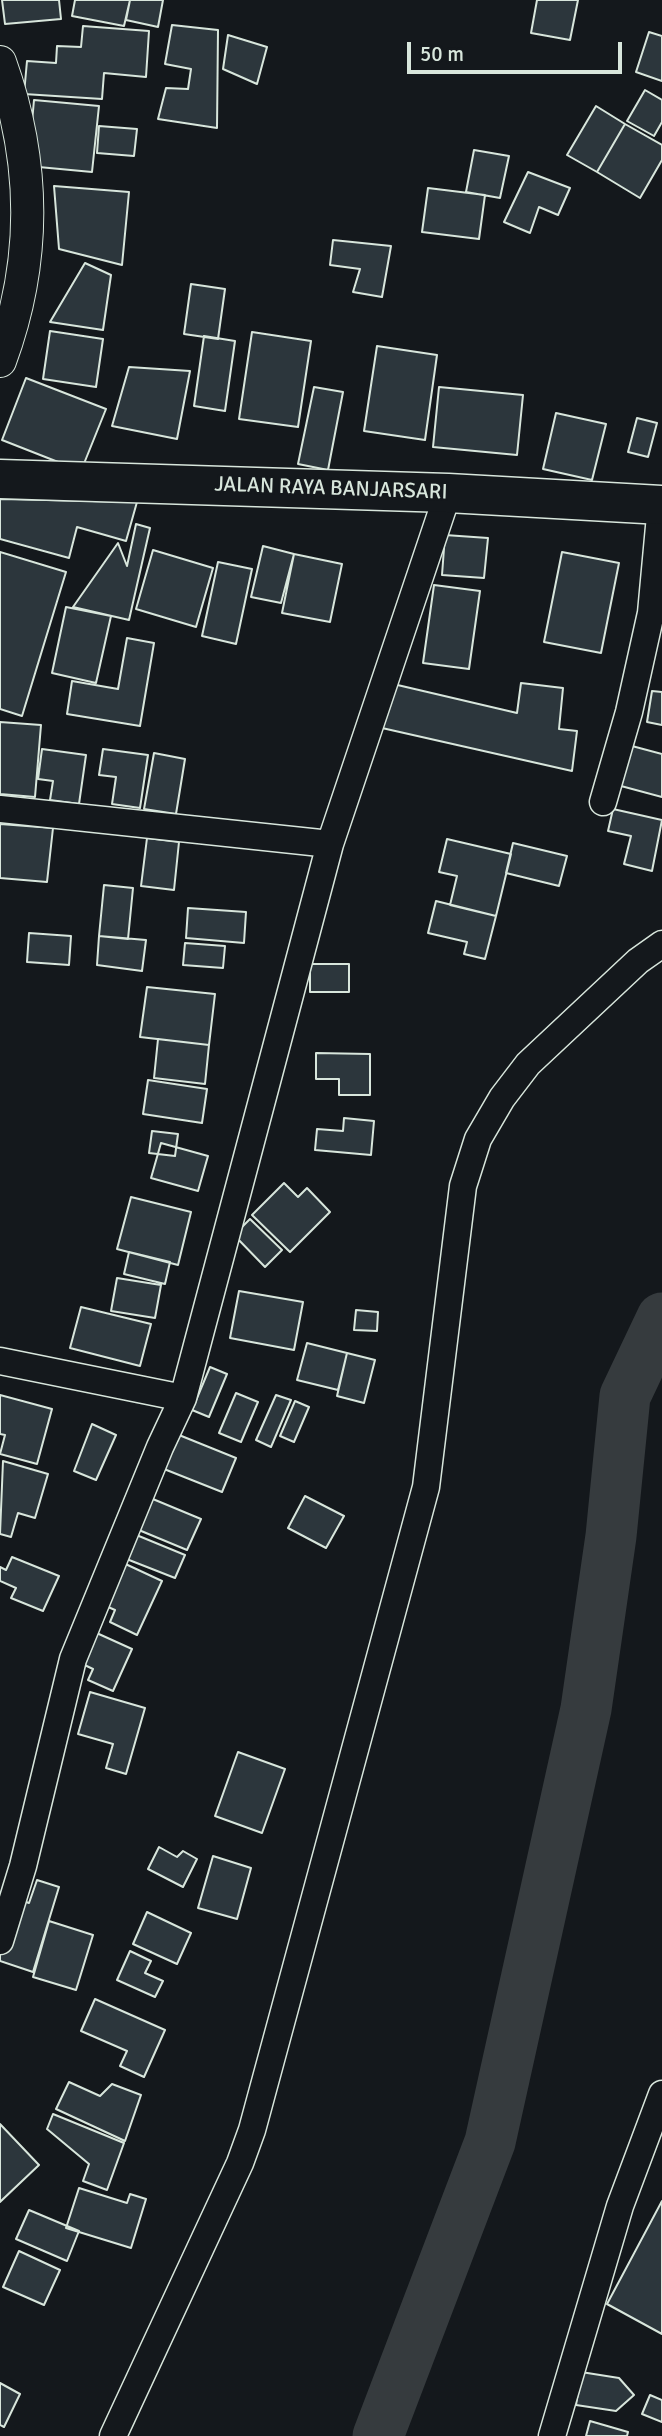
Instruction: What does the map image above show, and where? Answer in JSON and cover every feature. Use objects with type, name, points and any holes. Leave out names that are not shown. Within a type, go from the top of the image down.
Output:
[{"type":"highway","name":"JALAN RAYA BANJARSARI","points":[[0,479],[447,493],[662,505]]},
{"type":"street","points":[[0,62],[12,96],[29,193],[26,272],[0,361]]},
{"type":"street","points":[[0,1941],[23,1866],[73,1658],[183,1398],[330,844],[447,493]]},
{"type":"street","points":[[603,802],[629,712],[651,613],[662,505]]},
{"type":"street","points":[[0,809],[330,844]]},
{"type":"street","points":[[113,2436],[240,2163],[252,2130],[426,1487],[463,1186],[478,1139],[502,1098],[528,1064],[638,961],[662,944]]},
{"type":"street","points":[[0,1361],[183,1398]]},
{"type":"street","points":[[552,2436],[620,2206],[662,2094]]},
{"type":"building","points":[[2,0],[59,0],[61,19],[5,24]]},
{"type":"building","points":[[75,0],[130,0],[124,26],[72,16]]},
{"type":"building","points":[[130,0],[163,0],[158,27],[126,20]]},
{"type":"building","points":[[537,0],[578,0],[570,40],[531,33]]},
{"type":"building","points":[[172,25],[218,30],[217,128],[158,119],[166,88],[188,89],[191,69],[165,64]]},
{"type":"building","points":[[83,26],[149,31],[146,77],[104,73],[102,99],[24,94],[27,61],[56,63],[57,46],[81,47]]},
{"type":"building","points":[[649,32],[662,36],[662,81],[636,72]]},
{"type":"building","points":[[228,35],[267,47],[257,84],[223,69]]},
{"type":"building","points":[[645,90],[662,100],[662,122],[654,136],[627,121]]},
{"type":"building","points":[[34,100],[99,106],[92,172],[28,166]]},
{"type":"building","points":[[596,106],[625,124],[597,172],[567,155]]},
{"type":"building","points":[[625,124],[662,145],[662,160],[640,198],[597,172]]},
{"type":"building","points":[[99,126],[137,129],[134,156],[97,153]]},
{"type":"building","points":[[474,150],[509,156],[500,198],[466,192]]},
{"type":"building","points":[[528,172],[570,188],[558,215],[539,207],[530,233],[504,222]]},
{"type":"building","points":[[54,186],[129,192],[122,265],[59,249]]},
{"type":"building","points":[[428,188],[485,195],[479,239],[422,232]]},
{"type":"building","points":[[333,240],[391,246],[382,297],[353,292],[360,269],[330,265]]},
{"type":"building","points":[[85,263],[111,275],[103,330],[50,322]]},
{"type":"building","points":[[191,284],[225,289],[218,339],[184,334]]},
{"type":"building","points":[[50,331],[103,339],[96,387],[43,379]]},
{"type":"building","points":[[252,332],[311,341],[298,427],[239,419]]},
{"type":"building","points":[[204,336],[235,341],[225,411],[194,406]]},
{"type":"building","points":[[377,346],[437,355],[425,440],[364,431]]},
{"type":"building","points":[[129,367],[190,371],[177,439],[112,426]]},
{"type":"building","points":[[26,378],[106,409],[81,471],[2,440]]},
{"type":"building","points":[[314,387],[343,392],[328,470],[298,464]]},
{"type":"building","points":[[439,387],[523,395],[517,455],[433,447]]},
{"type":"building","points":[[556,413],[606,424],[592,480],[543,469]]},
{"type":"building","points":[[637,418],[657,423],[648,457],[628,452]]},
{"type":"building","points":[[0,499],[137,502],[126,541],[77,527],[69,558],[0,539]]},
{"type":"building","points":[[136,524],[150,528],[129,620],[73,607],[118,543],[127,566]]},
{"type":"building","points":[[445,535],[488,538],[484,578],[442,575]]},
{"type":"building","points":[[263,546],[294,554],[281,603],[251,597]]},
{"type":"building","points":[[153,550],[213,568],[196,627],[136,609]]},
{"type":"building","points":[[0,552],[66,572],[22,716],[0,709]]},
{"type":"building","points":[[562,552],[619,563],[601,653],[544,642]]},
{"type":"building","points":[[294,554],[342,564],[330,622],[282,613]]},
{"type":"building","points":[[218,562],[252,569],[236,644],[202,636]]},
{"type":"building","points":[[434,585],[480,591],[469,669],[423,663]]},
{"type":"building","points":[[66,607],[111,616],[96,683],[52,673]]},
{"type":"building","points":[[127,638],[154,643],[140,726],[67,714],[72,681],[118,689]]},
{"type":"building","points":[[389,683],[517,713],[521,683],[563,688],[559,729],[577,731],[572,771],[382,728]]},
{"type":"building","points":[[652,691],[662,692],[662,725],[647,722]]},
{"type":"building","points":[[0,722],[41,725],[35,797],[0,794]]},
{"type":"building","points":[[632,746],[662,754],[662,797],[621,786]]},
{"type":"building","points":[[42,749],[86,755],[79,804],[50,800],[53,781],[38,779]]},
{"type":"building","points":[[103,749],[148,755],[140,808],[112,804],[116,777],[99,775]]},
{"type":"building","points":[[154,753],[185,759],[176,814],[144,809]]},
{"type":"building","points":[[613,809],[662,820],[652,871],[624,864],[631,836],[608,831]]},
{"type":"building","points":[[0,824],[53,828],[47,882],[0,878]]},
{"type":"building","points":[[147,838],[179,842],[174,890],[141,886]]},
{"type":"building","points":[[447,839],[511,854],[496,916],[450,905],[457,876],[439,872]]},
{"type":"building","points":[[513,843],[567,856],[559,886],[506,873]]},
{"type":"building","points":[[104,885],[133,888],[128,939],[99,936]]},
{"type":"building","points":[[436,901],[496,916],[485,959],[464,954],[467,942],[428,933]]},
{"type":"building","points":[[188,908],[246,912],[244,943],[186,938]]},
{"type":"building","points":[[29,933],[71,936],[69,965],[27,962]]},
{"type":"building","points":[[99,936],[146,940],[142,971],[97,965]]},
{"type":"building","points":[[185,943],[225,946],[223,968],[183,965]]},
{"type":"building","points":[[310,964],[349,964],[349,992],[310,992]]},
{"type":"building","points":[[147,987],[215,994],[209,1045],[140,1037]]},
{"type":"building","points":[[158,1039],[209,1045],[205,1084],[154,1078]]},
{"type":"building","points":[[316,1053],[370,1054],[370,1095],[339,1095],[339,1079],[316,1079]]},
{"type":"building","points":[[148,1080],[207,1089],[202,1123],[143,1114]]},
{"type":"building","points":[[344,1118],[374,1121],[371,1155],[315,1150],[317,1129],[343,1131]]},
{"type":"building","points":[[152,1131],[178,1134],[175,1156],[149,1153]]},
{"type":"building","points":[[161,1143],[208,1156],[198,1191],[151,1178]]},
{"type":"building","points":[[284,1183],[298,1197],[307,1188],[330,1212],[290,1252],[252,1215]]},
{"type":"building","points":[[131,1197],[191,1212],[178,1265],[117,1249]]},
{"type":"building","points":[[250,1219],[282,1250],[265,1267],[234,1235]]},
{"type":"building","points":[[129,1252],[170,1262],[165,1284],[124,1274]]},
{"type":"building","points":[[117,1278],[161,1285],[155,1318],[111,1311]]},
{"type":"building","points":[[239,1291],[303,1302],[294,1350],[230,1338]]},
{"type":"building","points":[[81,1307],[151,1324],[140,1366],[70,1348]]},
{"type":"building","points":[[356,1310],[378,1312],[377,1331],[354,1330]]},
{"type":"building","points":[[307,1343],[347,1353],[338,1390],[297,1380]]},
{"type":"building","points":[[347,1353],[375,1360],[364,1403],[337,1396]]},
{"type":"building","points":[[210,1367],[227,1374],[209,1417],[192,1410]]},
{"type":"building","points":[[236,1393],[258,1402],[241,1442],[219,1433]]},
{"type":"building","points":[[0,1395],[52,1409],[37,1464],[0,1454],[5,1435],[0,1434]]},
{"type":"building","points":[[276,1395],[291,1400],[271,1447],[256,1440]]},
{"type":"building","points":[[295,1401],[309,1407],[294,1442],[280,1436]]},
{"type":"building","points":[[92,1424],[116,1435],[96,1480],[74,1471]]},
{"type":"building","points":[[179,1435],[236,1458],[222,1492],[164,1469]]},
{"type":"building","points":[[3,1461],[48,1474],[35,1518],[18,1513],[11,1537],[0,1534]]},
{"type":"building","points":[[305,1496],[344,1516],[326,1548],[288,1528]]},
{"type":"building","points":[[148,1497],[201,1519],[187,1550],[134,1528]]},
{"type":"building","points":[[134,1534],[185,1555],[175,1578],[124,1558]]},
{"type":"building","points":[[12,1557],[59,1576],[43,1611],[11,1598],[16,1588],[0,1581],[0,1567],[6,1570]]},
{"type":"building","points":[[119,1561],[162,1581],[137,1635],[110,1622],[115,1610],[99,1603]]},
{"type":"building","points":[[90,1630],[132,1649],[113,1691],[88,1680],[93,1669],[76,1661]]},
{"type":"building","points":[[90,1692],[145,1708],[126,1774],[106,1768],[113,1744],[78,1734]]},
{"type":"building","points":[[238,1752],[285,1769],[262,1833],[215,1816]]},
{"type":"building","points":[[159,1847],[177,1857],[183,1851],[197,1859],[183,1887],[148,1869]]},
{"type":"building","points":[[213,1856],[251,1868],[237,1919],[198,1908]]},
{"type":"building","points":[[37,1880],[59,1887],[33,1972],[0,1961],[0,1902],[3,1894],[29,1903]]},
{"type":"building","points":[[147,1912],[191,1933],[177,1964],[133,1944]]},
{"type":"building","points":[[49,1921],[93,1935],[76,1990],[33,1977]]},
{"type":"building","points":[[130,1951],[151,1961],[145,1973],[163,1981],[155,1997],[117,1980]]},
{"type":"building","points":[[95,1999],[165,2030],[144,2077],[120,2066],[127,2051],[81,2031]]},
{"type":"building","points":[[69,2082],[100,2096],[112,2084],[141,2095],[125,2141],[56,2109]]},
{"type":"building","points":[[53,2114],[124,2143],[107,2190],[83,2181],[89,2164],[47,2129]]},
{"type":"building","points":[[0,2124],[39,2165],[0,2202]]},
{"type":"building","points":[[79,2188],[127,2203],[130,2194],[146,2199],[131,2248],[66,2228]]},
{"type":"building","points":[[662,2201],[662,2334],[607,2304]]},
{"type":"building","points":[[29,2210],[79,2231],[67,2261],[16,2239]]},
{"type":"building","points":[[19,2251],[60,2270],[44,2305],[3,2287]]},
{"type":"building","points":[[581,2372],[619,2378],[634,2395],[616,2411],[576,2405]]},
{"type":"building","points":[[0,2383],[20,2394],[4,2427],[0,2425]]},
{"type":"building","points":[[650,2395],[662,2400],[662,2422],[642,2414]]},
{"type":"building","points":[[590,2421],[628,2432],[627,2436],[586,2436]]},
{"type":"waterway","points":[[378,2436],[490,2142],[586,1709],[611,1536],[625,1396],[662,1318]]}]
